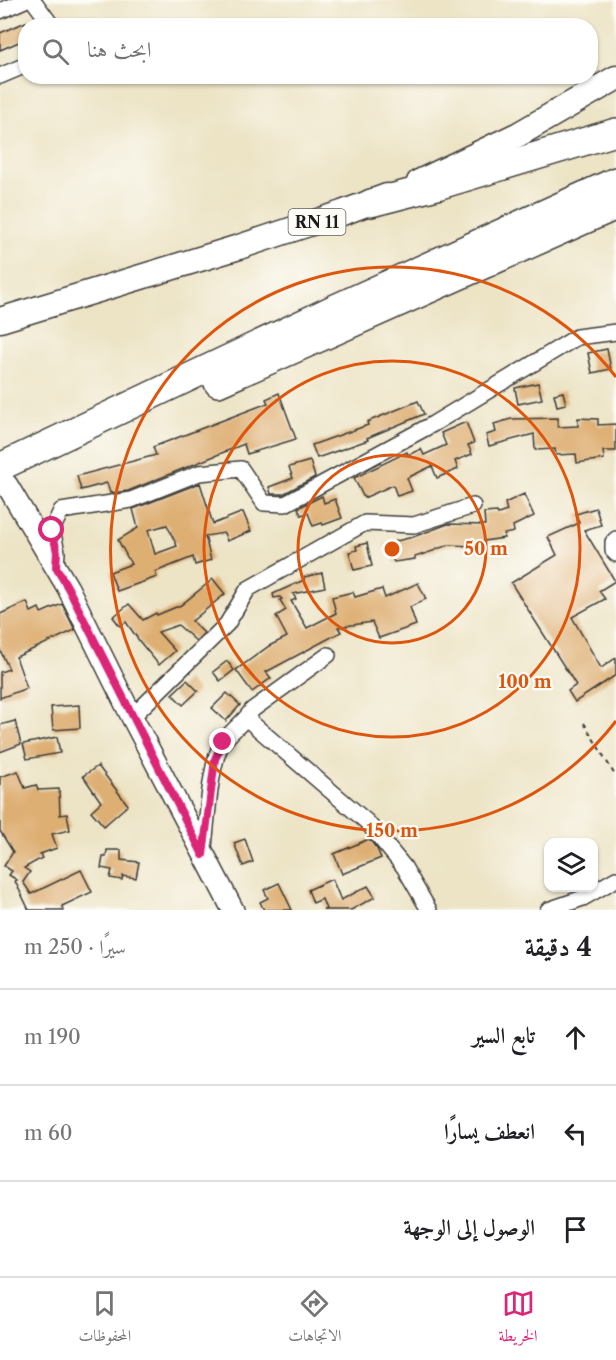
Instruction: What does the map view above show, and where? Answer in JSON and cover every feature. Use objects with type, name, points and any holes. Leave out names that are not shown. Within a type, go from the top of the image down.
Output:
[{"type":"highway","points":[[371,203],[437,186],[616,132]]},
{"type":"highway","points":[[2,480],[341,305],[616,181]]},
{"type":"highway","points":[[2,480],[616,206]]},
{"type":"main road","name":"RN 11","points":[[0,320],[240,247],[371,203],[519,134],[616,78]]},
{"type":"main road","points":[[2,480],[68,588],[232,910]]},
{"type":"street","points":[[0,11],[25,0]]},
{"type":"street","points":[[33,0],[46,18]]},
{"type":"street","points":[[0,76],[18,68]]},
{"type":"street","points":[[56,567],[57,552],[52,530],[61,512],[131,500],[199,473],[241,469],[264,503],[285,504],[433,424],[577,337],[616,332]]},
{"type":"street","points":[[132,717],[227,624],[248,589],[365,523],[414,525],[474,506]]},
{"type":"street","points":[[616,539],[613,542],[613,551],[616,554]]},
{"type":"street","points":[[203,855],[215,759],[223,742],[247,719],[252,710],[328,655]]},
{"type":"street","points":[[247,719],[367,822],[404,867],[429,910]]},
{"type":"street","points":[[548,910],[583,898],[616,879]]},
{"type":"path","points":[[584,723],[616,777]]},
{"type":"building","points":[[18,25],[18,42],[0,50],[0,33]]},
{"type":"building","points":[[607,349],[611,369],[592,373],[588,353]]},
{"type":"building","points":[[538,383],[542,399],[518,404],[515,388]]},
{"type":"building","points":[[563,392],[566,404],[557,406],[554,394]]},
{"type":"building","points":[[279,393],[296,439],[247,454],[244,444],[128,491],[110,493],[107,483],[81,490],[77,476],[156,455],[153,447],[268,403],[266,399]]},
{"type":"building","points":[[418,401],[424,414],[367,438],[368,440],[317,458],[312,445],[368,425],[367,422]]},
{"type":"building","points":[[558,418],[558,427],[578,426],[578,418],[598,419],[598,425],[616,424],[616,451],[603,451],[604,459],[577,463],[576,454],[556,455],[555,449],[535,450],[534,434],[489,446],[486,435],[496,432],[494,424],[511,419]]},
{"type":"building","points":[[466,422],[474,443],[468,445],[472,454],[455,461],[458,469],[437,478],[432,466],[407,478],[412,491],[397,496],[393,485],[364,498],[354,478],[407,452],[408,455],[421,449],[424,455],[446,445],[441,433]]},
{"type":"building","points":[[310,461],[315,477],[283,494],[271,494],[269,487],[293,478],[289,467]]},
{"type":"building","points":[[200,483],[213,524],[243,512],[251,531],[227,541],[224,533],[205,536],[211,560],[195,565],[193,557],[155,572],[157,577],[117,591],[110,572],[131,564],[118,540],[138,528],[133,509]],"holes":[[[167,525],[177,546],[155,554],[148,530]]]},
{"type":"building","points":[[524,494],[534,516],[513,526],[514,532],[504,534],[504,538],[484,541],[484,551],[472,551],[472,546],[450,545],[415,557],[415,559],[394,562],[384,544],[413,537],[448,524],[485,525],[484,513],[497,512],[498,514],[507,511],[505,503]]},
{"type":"building","points":[[322,496],[324,503],[335,499],[342,518],[313,526],[308,513],[301,515],[298,508]]},
{"type":"building","points":[[596,508],[601,525],[584,530],[615,581],[599,591],[605,599],[572,617],[601,668],[616,658],[616,675],[575,702],[568,691],[576,685],[511,583],[557,555],[548,537],[579,523],[576,514]]},
{"type":"building","points":[[367,543],[372,566],[354,570],[349,552],[357,550],[356,546]]},
{"type":"building","points":[[322,573],[325,587],[293,594],[296,599],[291,601],[307,628],[336,613],[332,597],[353,592],[355,597],[382,589],[385,598],[418,583],[426,599],[410,607],[416,625],[379,638],[372,622],[338,627],[341,632],[266,672],[271,678],[252,692],[236,670],[269,646],[287,637],[276,616],[286,610],[280,600],[282,599],[274,598],[273,594],[304,580],[304,577]]},
{"type":"building","points":[[213,579],[225,594],[192,621],[204,633],[196,641],[178,625],[158,632],[175,651],[159,665],[126,622],[120,626],[113,617],[129,604],[143,620],[156,613],[157,615],[181,605]]},
{"type":"building","points":[[27,602],[31,612],[39,608],[41,613],[62,604],[75,630],[16,657],[27,688],[0,698],[0,672],[9,669],[0,650],[0,614]]},
{"type":"building","points":[[227,661],[234,670],[220,681],[213,672]]},
{"type":"building","points":[[187,680],[198,691],[183,705],[172,694]]},
{"type":"building","points":[[227,693],[240,705],[226,721],[212,708]]},
{"type":"building","points":[[79,705],[80,728],[53,730],[51,707]]},
{"type":"building","points":[[15,721],[21,744],[0,752],[0,725]]},
{"type":"building","points":[[57,737],[60,753],[27,759],[23,744]]},
{"type":"building","points":[[98,766],[128,805],[104,826],[91,811],[101,802],[83,776]]},
{"type":"building","points":[[18,771],[25,788],[36,785],[38,790],[59,789],[60,815],[67,814],[70,830],[52,834],[57,848],[40,854],[42,858],[24,868],[30,872],[23,882],[31,894],[81,870],[92,892],[62,906],[63,910],[29,910],[15,881],[17,880],[9,875],[12,871],[4,866],[13,852],[0,831],[0,777]]},
{"type":"building","points":[[245,839],[253,862],[243,866],[234,843]]},
{"type":"building","points":[[369,839],[381,858],[342,874],[334,854]]},
{"type":"building","points":[[107,850],[121,850],[121,860],[139,862],[136,878],[123,876],[122,880],[110,878],[112,870],[101,868]]},
{"type":"building","points":[[332,879],[341,900],[368,886],[375,897],[351,910],[323,910],[326,909],[322,899],[313,903],[308,890]]},
{"type":"building","points":[[279,883],[292,910],[264,910],[260,902],[268,898],[264,890]]},
{"type":"route","points":[[52,530],[57,552],[56,567],[203,855],[215,759],[223,742]]}]
